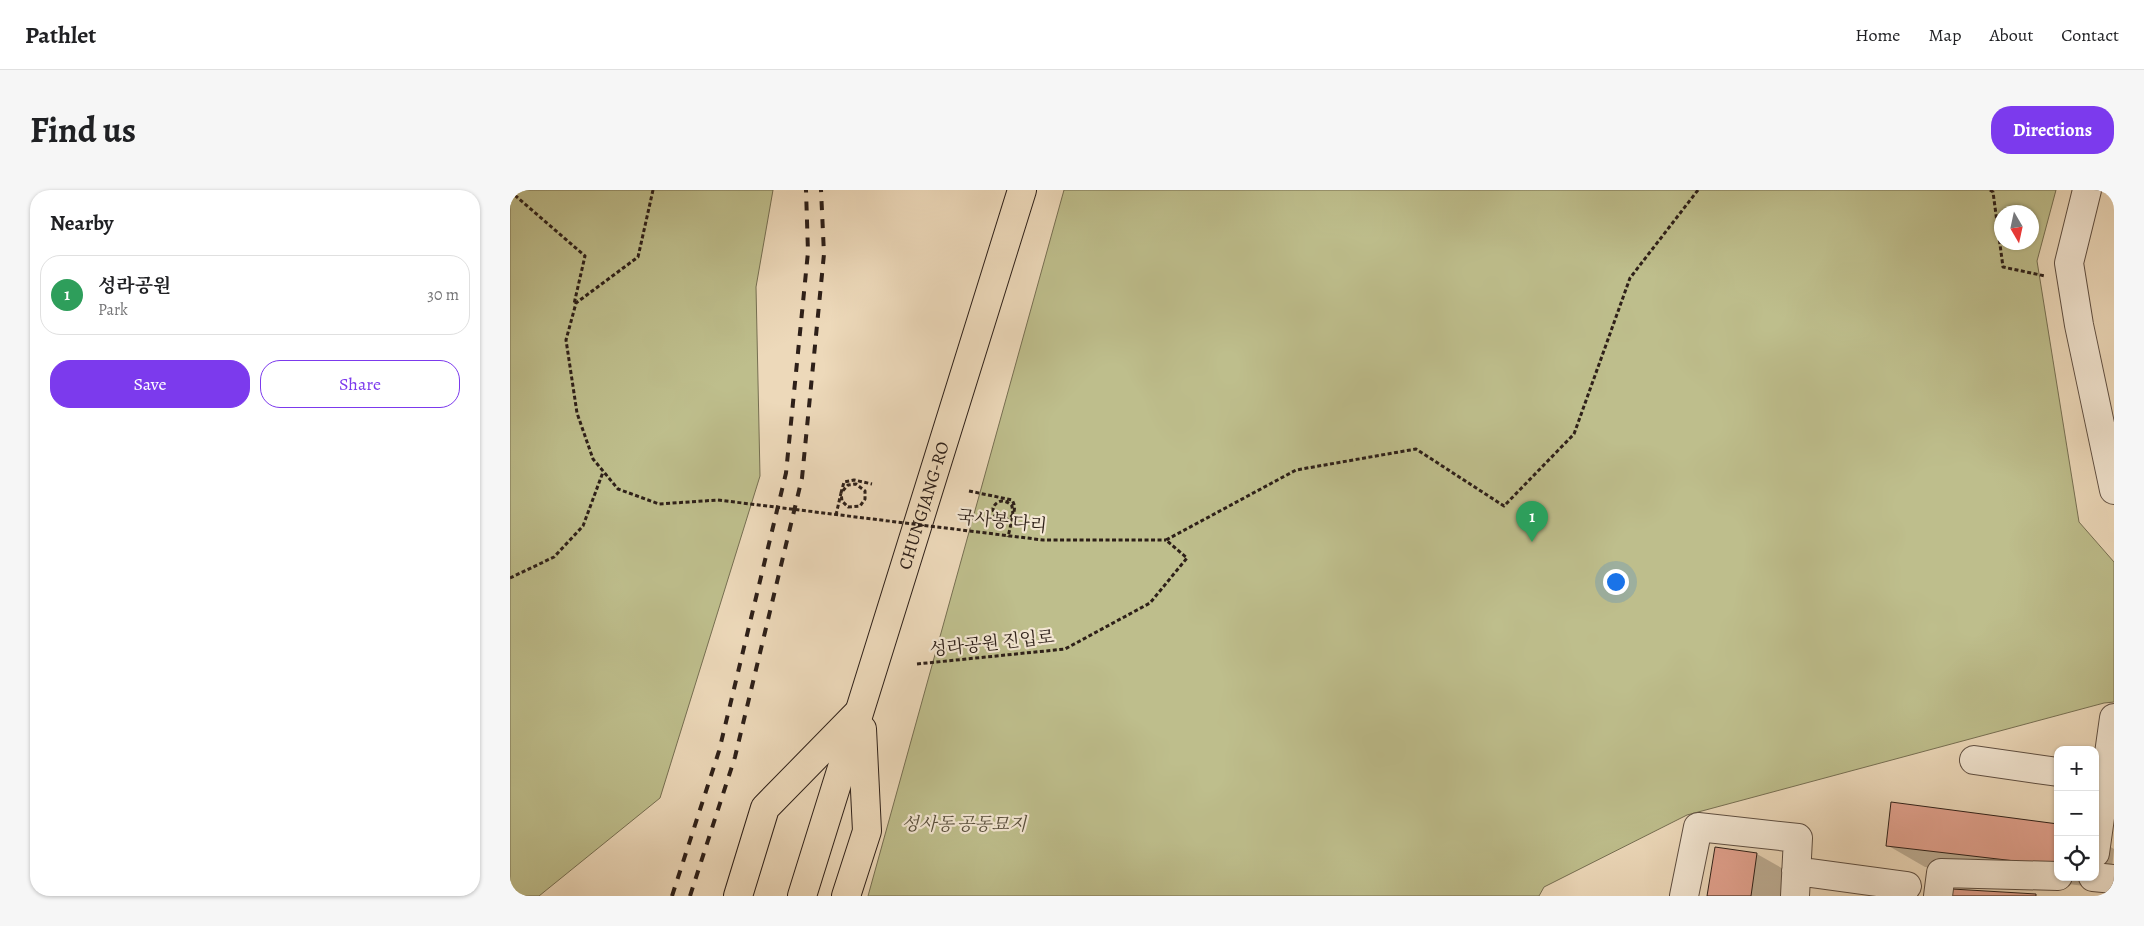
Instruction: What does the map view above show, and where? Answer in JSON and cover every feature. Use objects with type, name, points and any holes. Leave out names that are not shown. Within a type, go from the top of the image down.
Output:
[{"type":"main road","name":"CHUNGJANG-RO","points":[[802,896],[1022,190]]},
{"type":"main road","points":[[738,896],[765,808],[861,710]]},
{"type":"main road","points":[[846,896],[867,831],[861,710]]},
{"type":"street","points":[[2087,190],[2069,263],[2078,326],[2114,490]]},
{"type":"street","points":[[2096,836],[2100,777],[2114,718]]},
{"type":"street","points":[[1974,760],[2054,771]]},
{"type":"street","points":[[1684,896],[1698,827],[1798,838],[1796,884],[1907,886]]},
{"type":"street","points":[[1938,896],[1941,873],[2054,876]]},
{"type":"street","points":[[2099,878],[2114,879]]},
{"type":"street","points":[[2088,896],[2091,881]]},
{"type":"path","points":[[566,340],[576,302],[638,257],[652,190]]},
{"type":"path","points":[[1166,540],[1296,470],[1416,449],[1504,506],[1574,434],[1630,278],[1698,190]]},
{"type":"path","points":[[510,191],[585,256],[566,340]]},
{"type":"path","points":[[1992,191],[2003,267],[2040,275]]},
{"type":"path","name":"국사봉 다리","points":[[566,340],[577,413],[593,459],[618,489],[660,504],[718,500],[1043,540],[1166,540]]},
{"type":"path","points":[[510,578],[554,557],[583,526],[603,471]]},
{"type":"path","points":[[836,515],[842,486],[848,481],[854,480],[872,484]]},
{"type":"path","points":[[856,484],[865,491],[865,499],[860,506],[852,508],[844,504],[841,493],[848,485],[856,484]]},
{"type":"path","points":[[969,491],[1008,499],[1015,507],[1008,537]]},
{"type":"path","points":[[1001,501],[1007,502],[1012,506],[1013,515],[1006,521],[999,521],[993,512],[995,504],[1001,501]]},
{"type":"path","name":"성라공원 진입로","points":[[918,664],[1065,649],[1150,603],[1187,558],[1166,540]]},
{"type":"green space","points":[[510,190],[773,190],[756,287],[760,476],[660,798],[539,896],[510,896]]},
{"type":"green space","name":"성사동 공동묘지","points":[[1064,190],[2056,190],[2037,261],[2079,522],[2114,562],[2114,702],[2104,703],[1687,815],[1544,887],[1539,896],[868,896]]},
{"type":"building","points":[[1891,802],[2054,823],[2054,866],[1886,846]]},
{"type":"building","points":[[1715,847],[1757,853],[1751,896],[1707,896]]},
{"type":"building","points":[[1952,889],[2036,894],[2036,896],[1951,896]]},
{"type":"railway","points":[[672,896],[719,751],[786,473],[808,252],[806,190]]},
{"type":"railway","points":[[690,896],[735,757],[802,478],[824,254],[821,190]]},
{"type":"place","name":"성라공원","points":[[1532,542]]}]
